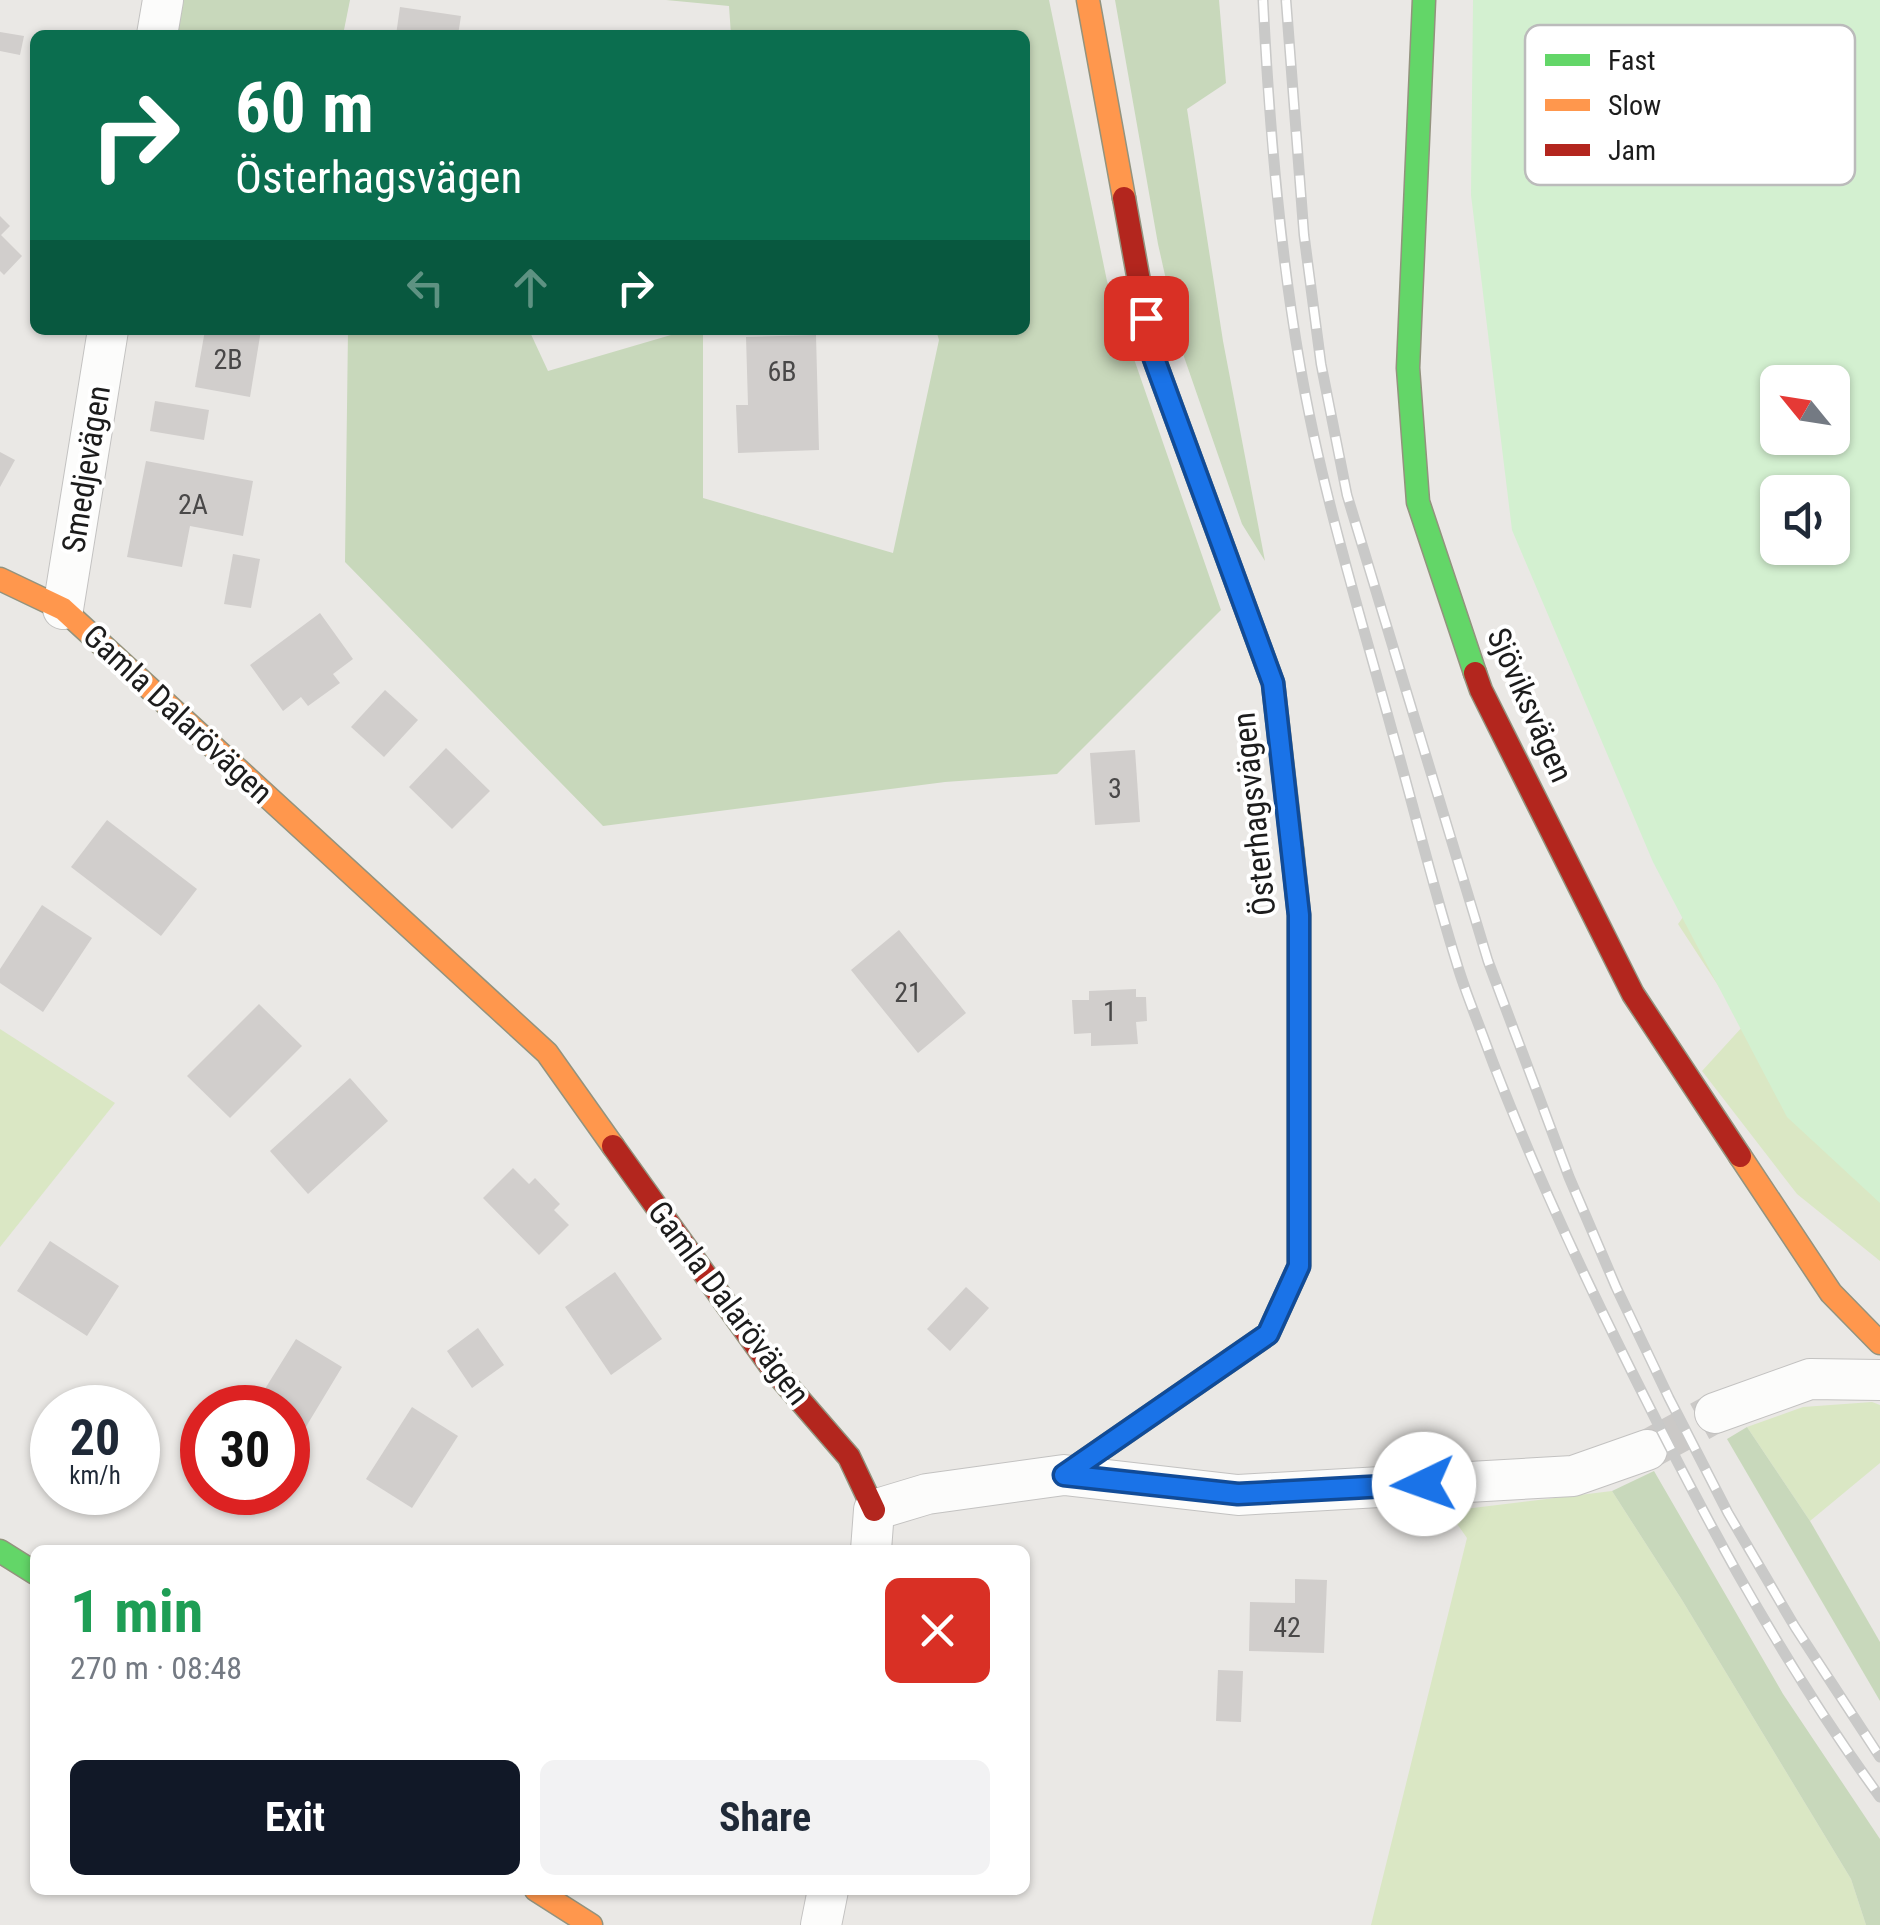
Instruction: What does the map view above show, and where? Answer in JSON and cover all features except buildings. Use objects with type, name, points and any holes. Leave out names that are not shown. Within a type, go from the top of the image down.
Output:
[{"type":"street","points":[[158,30],[163,0]]},
{"type":"street","name":"Österhagsvägen","points":[[1064,1475],[1268,1334],[1299,1266],[1299,915],[1273,683],[1152,353],[1088,0]]},
{"type":"street","name":"Sjöviksvägen","points":[[1424,0],[1408,368],[1418,502],[1481,690],[1632,994],[1831,1292],[1880,1342]]},
{"type":"street","name":"Smedjevägen","points":[[64,609],[107,335]]},
{"type":"street","name":"Gamla Dalarövägen","points":[[0,579],[64,609],[548,1054],[772,1368],[849,1456],[874,1510]]},
{"type":"street","points":[[1715,1413],[1810,1379],[1880,1380]]},
{"type":"street","points":[[871,1545],[874,1510],[928,1494],[1064,1475],[1238,1494],[1573,1476],[1646,1450]]},
{"type":"street","points":[[0,1551],[30,1570]]},
{"type":"street","points":[[544,1895],[591,1925]]},
{"type":"street","points":[[820,1925],[827,1895]]},
{"type":"green space","points":[[181,0],[350,0],[344,30],[176,30]]},
{"type":"green space","points":[[666,0],[1049,0],[1107,281],[1221,610],[1057,774],[945,782],[603,826],[345,562],[348,335],[531,335],[548,371],[671,335],[703,335],[703,498],[893,553],[938,335],[1030,335],[1030,30],[731,30],[729,6]]},
{"type":"green space","points":[[1115,0],[1219,0],[1226,83],[1187,109],[1223,341],[1265,561],[1242,524],[1182,351],[1158,244]]},
{"type":"green space","points":[[1473,0],[1880,0],[1880,1203],[1787,1117],[1653,862],[1512,530],[1471,195]]},
{"type":"green space","points":[[1740,839],[1880,899],[1880,1261],[1797,1194],[1702,1071],[1744,1025],[1678,924]]},
{"type":"green space","points":[[0,1029],[115,1103],[0,1247]]},
{"type":"green space","points":[[1872,1402],[1880,1405],[1880,1463],[1810,1521],[1747,1427],[1803,1407]]},
{"type":"green space","points":[[1747,1427],[1810,1521],[1880,1642],[1880,1701],[1727,1439]]},
{"type":"green space","points":[[1654,1471],[1783,1694],[1880,1839],[1880,1925],[1866,1925],[1851,1879],[1612,1491]]},
{"type":"green space","points":[[1612,1491],[1851,1879],[1866,1925],[1371,1925],[1467,1538],[1448,1511]]},
{"type":"tunnel","points":[[1647,1450],[1715,1413]]},
{"type":"railway","points":[[1263,0],[1281,229],[1309,411],[1342,549],[1463,982],[1547,1193],[1678,1462],[1772,1633],[1880,1797]]},
{"type":"railway","points":[[1286,0],[1304,235],[1321,364],[1347,495],[1488,961],[1569,1177],[1669,1398],[1728,1513],[1795,1627],[1880,1757]]},
{"type":"traffic: fast","points":[[1424,0],[1408,368],[1418,502],[1475,673]]},
{"type":"traffic: fast","points":[[0,1551],[30,1570]]},
{"type":"traffic: slow","points":[[1088,0],[1124,198]]},
{"type":"traffic: slow","points":[[0,579],[63,609],[547,1053],[613,1146]]},
{"type":"traffic: slow","points":[[1064,1475],[1268,1334],[1299,1266],[1299,915],[1292,849]]},
{"type":"traffic: slow","points":[[1740,1156],[1831,1293],[1880,1343]]},
{"type":"traffic: slow","points":[[544,1895],[591,1925]]},
{"type":"traffic: jam","points":[[1124,198],[1152,353],[1273,683],[1292,849]]},
{"type":"traffic: jam","points":[[1475,673],[1633,994],[1740,1156]]},
{"type":"traffic: jam","points":[[613,1146],[772,1368],[849,1457],[874,1510]]},
{"type":"route","points":[[1146,318],[1152,353],[1273,683],[1299,915],[1299,1266],[1268,1334],[1064,1475],[1238,1494],[1424,1484]]}]
